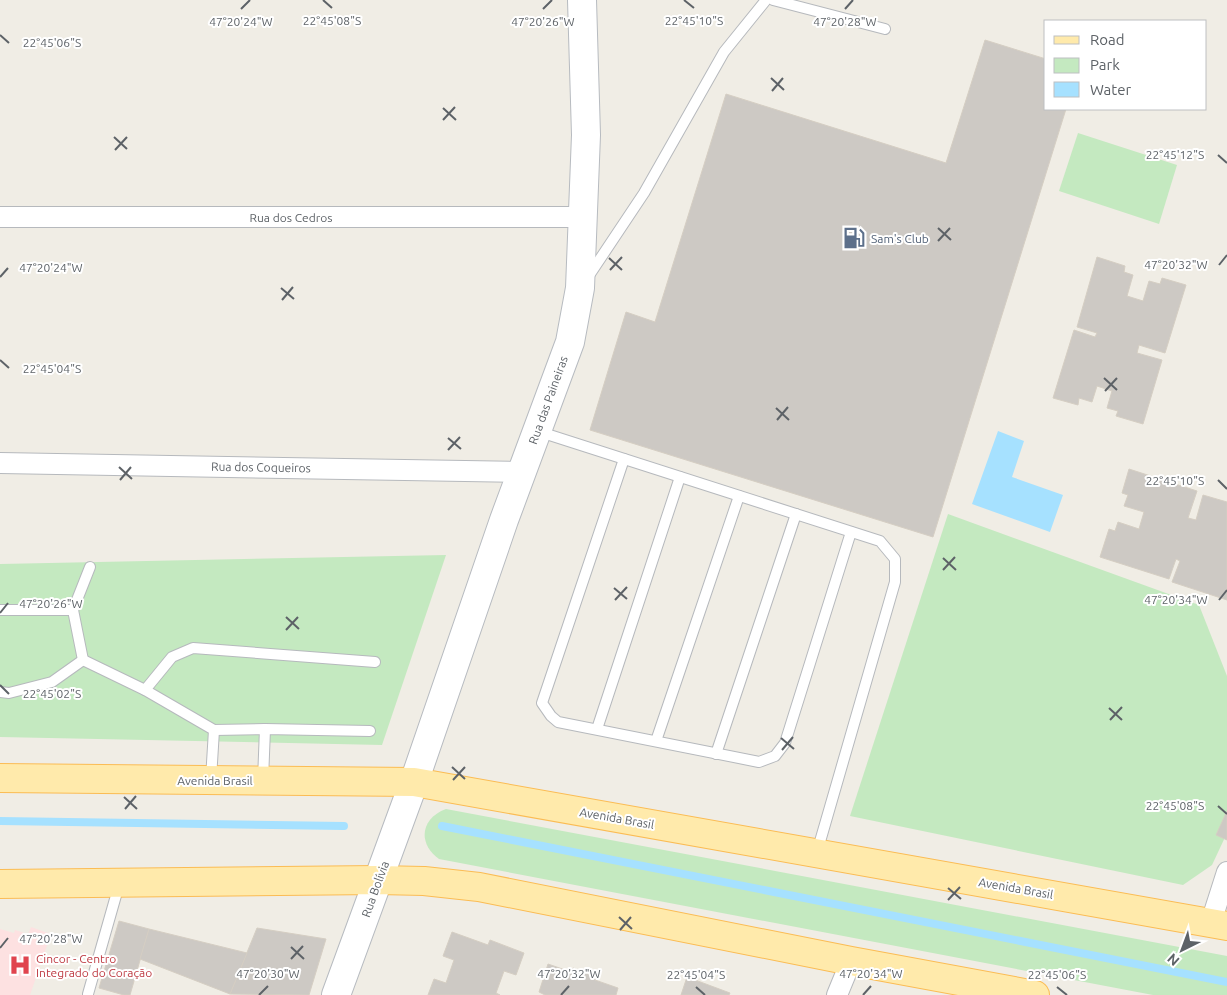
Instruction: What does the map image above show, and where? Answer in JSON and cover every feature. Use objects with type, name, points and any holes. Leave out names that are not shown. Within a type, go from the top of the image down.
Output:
[{"type":"main road","name":"Rua das Paineiras","points":[[414,782],[521,472],[570,342],[580,288],[586,135],[582,0]]},
{"type":"main road","name":"Avenida Brasil","points":[[0,778],[414,782],[1219,924]]},
{"type":"main road","name":"Rua Bolívia","points":[[336,995],[414,782]]},
{"type":"main road","points":[[0,884],[424,881],[479,887],[851,961],[1035,995]]},
{"type":"street","name":"Rua dos Cedros","points":[[0,217],[582,218]]},
{"type":"street","name":"Rua dos Coqueiros","points":[[0,464],[521,472]]},
{"type":"street","points":[[1219,924],[1227,872]]},
{"type":"street","points":[[837,995],[851,961]]},
{"type":"lane","points":[[580,288],[644,193],[724,52],[766,0]]},
{"type":"lane","points":[[773,0],[886,29]]},
{"type":"lane","points":[[537,431],[880,541],[895,559],[894,582],[816,853]]},
{"type":"lane","points":[[624,459],[542,703],[558,722],[759,762],[775,756],[785,743],[852,532]]},
{"type":"lane","points":[[597,729],[680,477]]},
{"type":"lane","points":[[656,741],[739,496]]},
{"type":"lane","points":[[716,754],[796,514]]},
{"type":"lane","points":[[83,660],[73,610],[90,567]]},
{"type":"lane","points":[[0,610],[73,610]]},
{"type":"lane","points":[[146,690],[172,657],[193,648],[375,662]]},
{"type":"lane","points":[[83,660],[146,690],[214,730],[370,731]]},
{"type":"lane","points":[[0,692],[9,693],[52,682],[83,660]]},
{"type":"lane","points":[[263,781],[265,729]]},
{"type":"lane","points":[[211,780],[214,730]]},
{"type":"lane","points":[[88,994],[119,884]]},
{"type":"shaded area","name":"Cincor - Centro Integrado do Coração","points":[[31,927],[51,934],[30,995],[0,995],[0,929],[14,933],[15,930],[28,934]]},
{"type":"green space","points":[[1078,133],[1177,165],[1159,224],[1059,191]]},
{"type":"green space","points":[[948,514],[1199,605],[1227,676],[1227,833],[1212,865],[1183,885],[850,816]]},
{"type":"green space","points":[[446,555],[382,745],[0,737],[0,564]]},
{"type":"green space","points":[[446,809],[1227,956],[1227,995],[1153,995],[439,859],[427,846],[425,831],[431,818]]},
{"type":"water","points":[[998,431],[1024,441],[1012,477],[1063,495],[1050,532],[972,504]]},
{"type":"building","name":"Sam's Club","points":[[985,40],[1044,58],[1044,110],[1066,110],[933,537],[590,430],[626,312],[655,322],[726,94],[946,163]]},
{"type":"building","points":[[1097,257],[1125,266],[1124,272],[1133,275],[1127,296],[1143,301],[1149,281],[1160,284],[1162,278],[1186,285],[1165,353],[1139,345],[1137,353],[1162,360],[1143,424],[1116,416],[1118,411],[1107,408],[1112,391],[1097,386],[1092,402],[1079,398],[1078,405],[1053,398],[1074,330],[1095,337],[1097,333],[1077,327]]},
{"type":"building","points":[[1129,469],[1197,491],[1188,518],[1196,520],[1203,495],[1227,502],[1227,600],[1172,582],[1180,561],[1176,559],[1169,579],[1100,557],[1109,529],[1115,531],[1118,522],[1139,529],[1144,512],[1124,506],[1128,495],[1122,493]]},
{"type":"building","points":[[1227,811],[1227,840],[1216,835]]},
{"type":"building","points":[[119,921],[149,929],[130,995],[99,988]]},
{"type":"building","points":[[257,928],[326,939],[309,995],[230,994]]},
{"type":"building","points":[[149,929],[247,953],[230,994],[140,959]]},
{"type":"building","points":[[452,932],[488,945],[490,940],[524,953],[516,975],[504,971],[496,993],[500,995],[428,995],[434,979],[446,983],[454,960],[443,956]]},
{"type":"building","points":[[548,964],[571,972],[573,968],[596,977],[595,980],[618,988],[616,995],[545,995],[539,992]]},
{"type":"building","points":[[687,977],[730,993],[729,995],[681,995]]},
{"type":"waterway","points":[[0,821],[344,826]]},
{"type":"waterway","points":[[442,826],[1227,982]]},
{"type":"place","name":"Sam's Club","points":[[854,238]]},
{"type":"place","name":"Cincor - Centro Integrado do Coração","points":[[20,965]]}]
